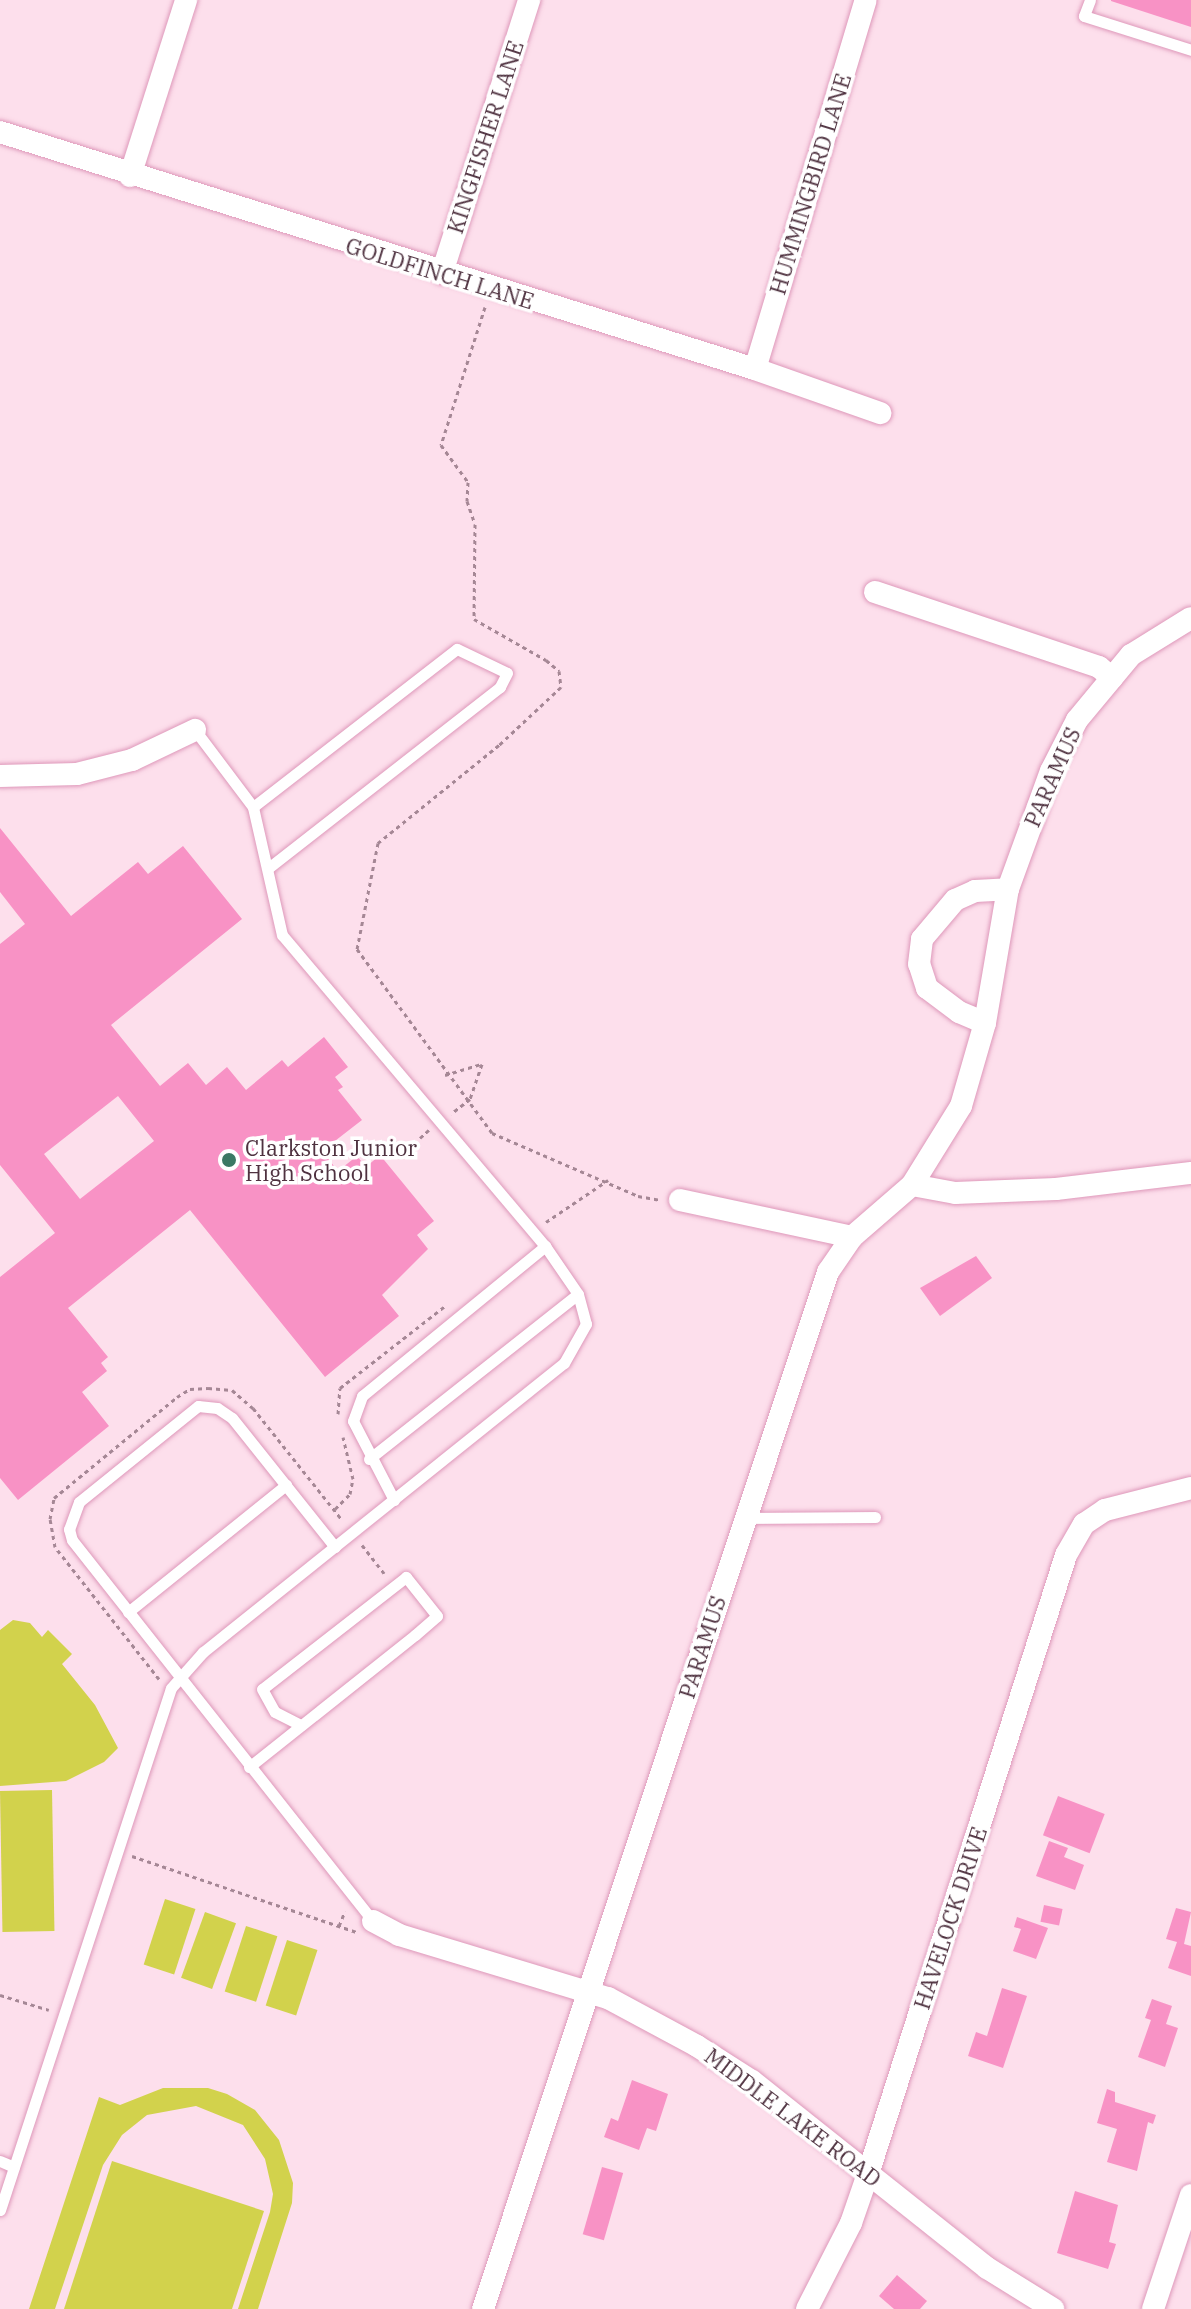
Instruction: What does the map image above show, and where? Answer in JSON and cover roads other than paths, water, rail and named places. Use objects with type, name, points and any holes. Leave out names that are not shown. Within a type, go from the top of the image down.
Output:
[{"type":"street","points":[[130,176],[186,0]]},
{"type":"street","name":"KINGFISHER LANE","points":[[442,273],[529,0]]},
{"type":"street","name":"HUMMINGBIRD LANE","points":[[755,369],[866,0]]},
{"type":"street","name":"GOLDFINCH LANE","points":[[0,132],[130,176],[755,369],[880,413]]},
{"type":"street","points":[[875,592],[1099,667],[1112,678]]},
{"type":"street","name":"PARAMUS","points":[[483,2309],[817,1299],[852,1237],[912,1185],[961,1106],[985,1023],[1008,889],[1051,771],[1077,720],[1131,655],[1191,618]]},
{"type":"street","points":[[0,776],[77,774],[132,760],[195,730]]},
{"type":"street","points":[[985,1023],[959,1012],[927,988],[919,964],[922,939],[955,900],[975,891],[1008,889]]},
{"type":"street","points":[[912,1185],[955,1193],[1056,1189],[1191,1173]]},
{"type":"street","points":[[680,1200],[852,1237]]},
{"type":"street","name":"HAVELOCK DRIVE","points":[[807,2309],[851,2223],[1051,1597],[1084,1524],[1127,1502],[1191,1488]]},
{"type":"street","name":"MIDDLE LAKE ROAD","points":[[371,1928],[589,1992],[697,2046],[752,2081],[987,2268],[1053,2309]]},
{"type":"street","points":[[1153,2309],[1191,2195]]},
{"type":"lane","points":[[1090,0],[1084,16],[1191,50]]},
{"type":"lane","points":[[253,807],[457,649],[507,673],[500,687],[268,868]]},
{"type":"lane","points":[[0,2210],[117,1852],[179,1676],[564,1363],[586,1324],[578,1294],[545,1246],[282,935],[253,807],[195,730]]},
{"type":"lane","points":[[394,1500],[369,1459],[353,1421],[362,1396],[545,1246]]},
{"type":"lane","points":[[369,1459],[578,1294]]},
{"type":"lane","points":[[335,1547],[232,1418],[217,1408],[198,1406],[185,1413],[79,1502],[71,1516],[72,1540],[371,1928]]},
{"type":"lane","points":[[128,1612],[286,1485]]},
{"type":"lane","points":[[744,1518],[875,1517]]},
{"type":"lane","points":[[249,1767],[437,1616],[406,1577],[262,1689],[275,1712],[301,1725]]},
{"type":"lane","points":[[0,2161],[14,2167]]},
{"type":"place","name":"Clarkston Junior High School","points":[[229,1160]]}]
